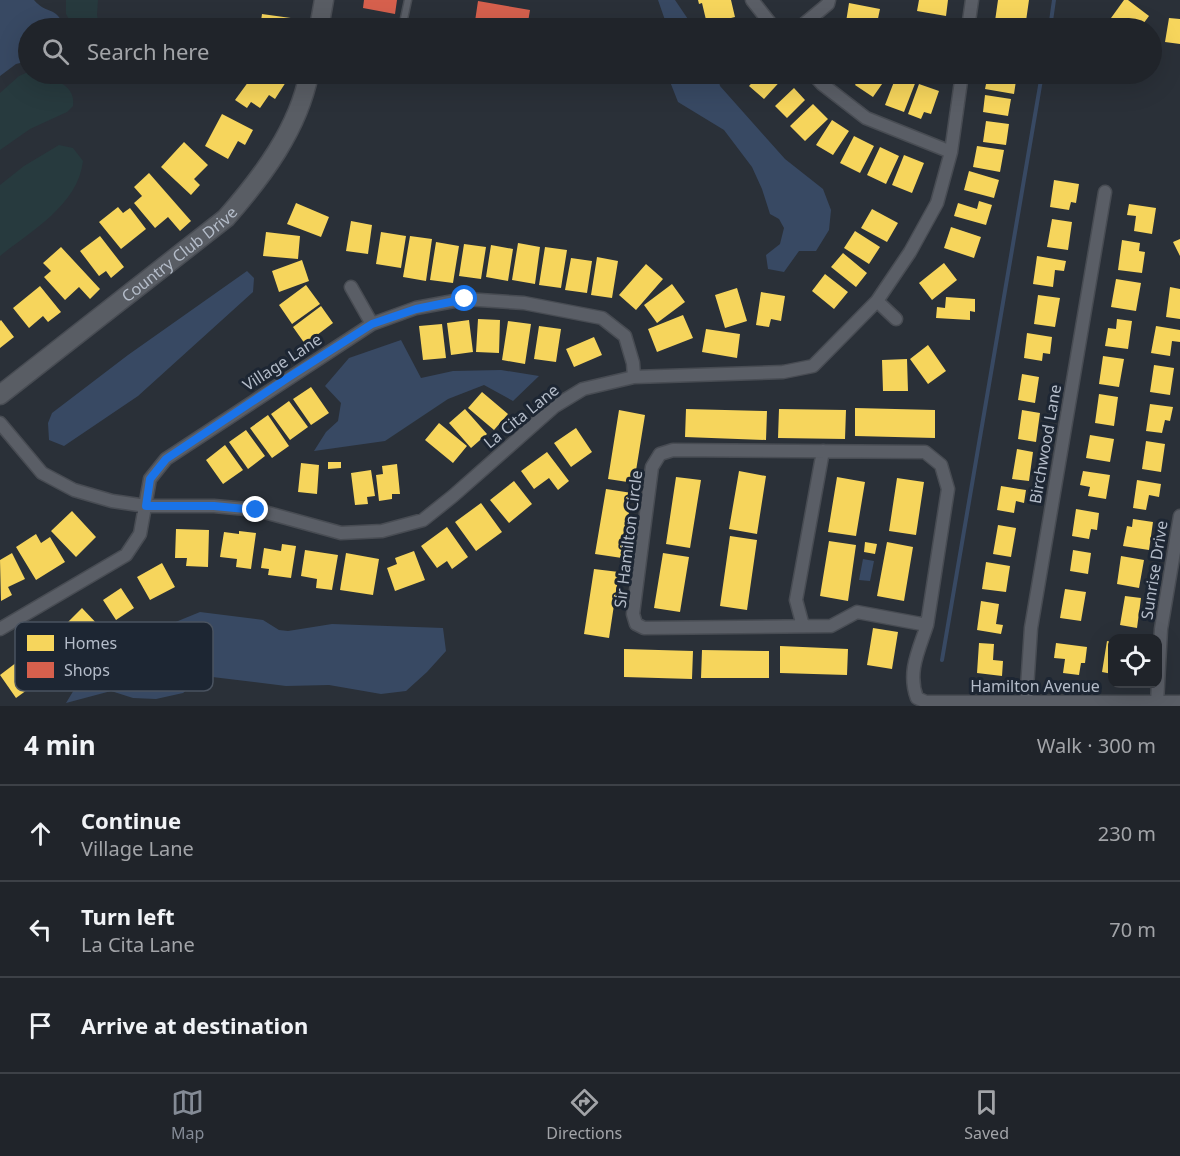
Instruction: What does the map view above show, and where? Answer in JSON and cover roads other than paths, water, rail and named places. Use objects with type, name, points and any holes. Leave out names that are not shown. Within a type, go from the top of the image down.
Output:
[{"type":"street","points":[[321,18],[324,0]]},
{"type":"street","points":[[752,0],[766,18]]},
{"type":"street","points":[[810,18],[828,4],[829,0]]},
{"type":"street","points":[[969,18],[972,0]]},
{"type":"street","name":"Country Club Drive","points":[[0,395],[226,218],[256,184],[286,136],[296,116],[306,84]]},
{"type":"street","points":[[822,84],[866,118],[951,152]]},
{"type":"street","name":"La Cita Lane","points":[[0,423],[42,473],[74,490],[112,501],[146,506],[214,506],[256,510],[342,533],[382,531],[423,519],[453,496],[555,406],[583,389],[634,377],[783,372],[813,366],[877,301],[910,252],[937,203],[951,152],[961,84]]},
{"type":"street","name":"Birchwood Lane","points":[[1026,703],[1031,628],[1105,192]]},
{"type":"street","points":[[351,287],[372,324]]},
{"type":"street","name":"Village Lane","points":[[0,629],[126,555],[140,534],[150,479],[166,459],[372,324],[416,309],[465,299],[524,303],[602,318],[625,336],[633,363],[634,377]]},
{"type":"street","points":[[877,301],[896,319]]},
{"type":"street","name":"Sir Hamilton Circle","points":[[926,702],[917,698],[912,685],[912,673],[927,625],[948,489],[941,465],[926,452],[673,450],[660,454],[652,467],[633,614],[636,624],[644,628],[831,626],[857,612],[927,625]]},
{"type":"street","points":[[803,626],[796,600],[823,452]]},
{"type":"street","name":"Sunrise Drive","points":[[1157,703],[1161,628],[1180,516]]},
{"type":"street","name":"Hamilton Avenue","points":[[926,702],[1180,702]]},
{"type":"lane","points":[[404,18],[408,0]]},
{"type":"water","points":[[0,0],[34,0],[58,16],[60,18],[18,18],[18,64],[0,76]]},
{"type":"water","points":[[658,0],[675,0],[687,18],[664,18]]},
{"type":"water","points":[[671,84],[720,84],[785,159],[823,189],[831,210],[829,230],[816,251],[799,251],[784,272],[768,269],[766,255],[780,244],[784,228],[779,219],[770,214],[752,167],[724,130],[678,102]]},
{"type":"water","points":[[247,271],[254,278],[253,292],[138,396],[64,446],[49,440],[48,423],[52,413],[128,355]]},
{"type":"water","points":[[401,340],[421,378],[453,371],[501,370],[539,376],[513,401],[484,385],[448,399],[385,441],[314,451],[326,432],[338,421],[341,403],[325,386],[349,358]]},
{"type":"water","points":[[863,559],[874,561],[870,581],[859,580]]},
{"type":"water","points":[[200,612],[263,620],[279,630],[288,631],[332,624],[443,628],[446,651],[406,691],[381,694],[329,685],[286,686],[213,677],[213,622],[176,622]]},
{"type":"water","points":[[73,691],[111,691],[66,703]]},
{"type":"water","points":[[111,691],[185,691],[156,699],[133,698]]},
{"type":"waterway","points":[[1051,18],[1054,0]]},
{"type":"waterway","points":[[942,660],[1040,84]]}]
